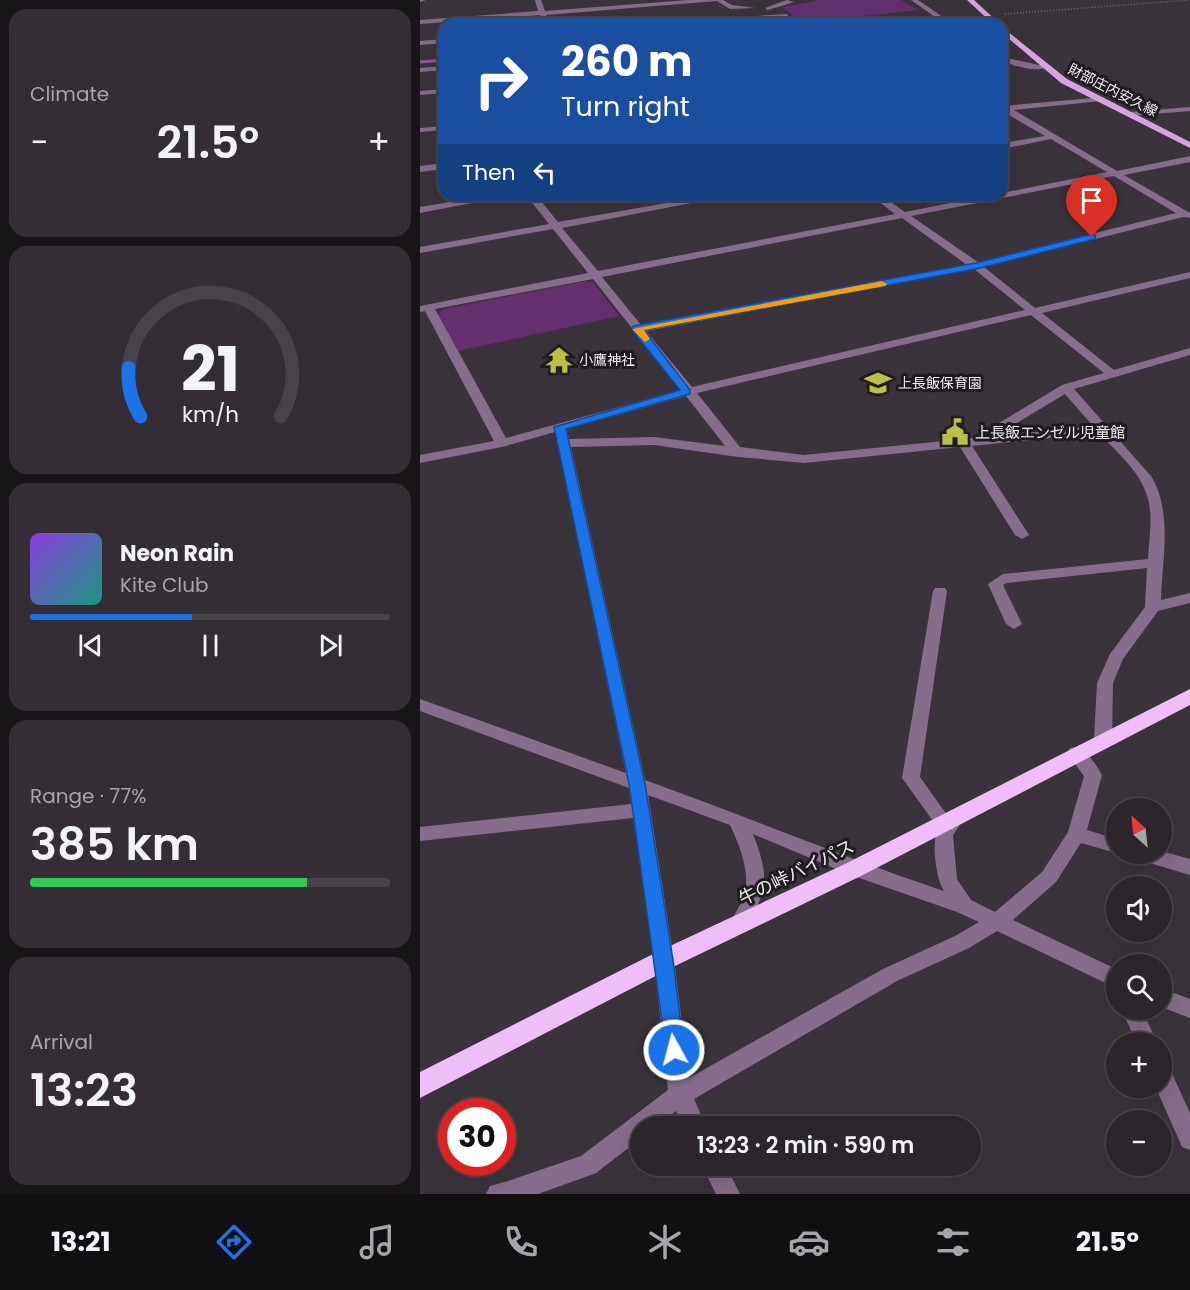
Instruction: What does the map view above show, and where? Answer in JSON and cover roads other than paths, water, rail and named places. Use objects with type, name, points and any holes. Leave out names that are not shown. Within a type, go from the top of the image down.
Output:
[{"type":"highway","name":"牛の峠バイパス","points":[[420,1086],[664,960],[855,868],[1190,696]]},
{"type":"main road","points":[[970,0],[990,18]]},
{"type":"main road","name":"財部庄内安久線","points":[[1008,34],[1044,67],[1064,81],[1190,145]]},
{"type":"street","points":[[538,0],[544,18]]},
{"type":"street","points":[[475,18],[717,0],[730,7],[768,8],[791,2],[790,0]]},
{"type":"street","points":[[915,0],[941,18]]},
{"type":"street","points":[[768,8],[789,18]]},
{"type":"street","points":[[756,18],[787,16]]},
{"type":"street","points":[[420,22],[438,21]]},
{"type":"street","points":[[420,43],[438,42]]},
{"type":"street","points":[[1008,61],[1020,65],[1044,67]]},
{"type":"street","points":[[420,70],[438,68]]},
{"type":"street","points":[[420,93],[438,92]]},
{"type":"street","points":[[1008,108],[1101,99]]},
{"type":"street","points":[[1131,114],[1190,109]]},
{"type":"street","points":[[1008,112],[1187,216]]},
{"type":"street","points":[[420,130],[438,128]]},
{"type":"street","points":[[1008,145],[1051,137]]},
{"type":"street","points":[[1008,195],[1190,159]]},
{"type":"street","points":[[420,169],[438,167]]},
{"type":"street","points":[[420,210],[473,201]]},
{"type":"street","points":[[536,201],[738,453]]},
{"type":"street","points":[[420,250],[695,201]]},
{"type":"street","points":[[883,201],[1036,311],[1112,373]]},
{"type":"street","points":[[502,443],[424,308],[975,201]]},
{"type":"street","points":[[637,329],[976,266],[1187,216]]},
{"type":"street","points":[[562,435],[687,392],[1190,275]]},
{"type":"street","points":[[969,443],[1066,388],[1190,351]]},
{"type":"street","points":[[1066,388],[1100,429],[1130,459],[1153,492],[1157,510],[1153,607],[1116,658],[1106,683],[1103,739]]},
{"type":"street","points":[[420,459],[502,443],[562,435],[654,441],[738,453],[804,459],[1100,429]]},
{"type":"street","points":[[562,435],[637,784],[664,960],[680,1095],[690,1116]]},
{"type":"street","points":[[969,443],[1022,535]]},
{"type":"street","points":[[1014,624],[995,584],[1003,579],[1155,563]]},
{"type":"street","points":[[940,591],[911,778],[950,819],[944,834],[948,881],[964,906]]},
{"type":"street","points":[[1153,607],[1190,598]]},
{"type":"street","points":[[420,705],[737,820],[855,868],[964,906],[1106,974]]},
{"type":"street","points":[[498,1194],[508,1193],[588,1165],[680,1095],[890,975],[962,942],[998,921],[1048,877],[1077,834],[1093,776],[1076,753]]},
{"type":"street","points":[[420,834],[640,810]]},
{"type":"street","points":[[737,820],[749,850],[754,883],[754,894],[739,925]]},
{"type":"street","points":[[1077,834],[1106,843]]},
{"type":"street","points":[[1172,862],[1190,867]]},
{"type":"street","points":[[1172,1002],[1190,1009]]},
{"type":"street","points":[[1172,1098],[1190,1139]]},
{"type":"street","points":[[719,1176],[728,1194]]},
{"type":"waterway","points":[[420,62],[438,60]]},
{"type":"place","name":"小鷹神社","points":[[559,360]]},
{"type":"place","name":"上長飯保育園","points":[[878,383]]},
{"type":"place","name":"上長飯エンゼル児童館","points":[[955,432]]}]
